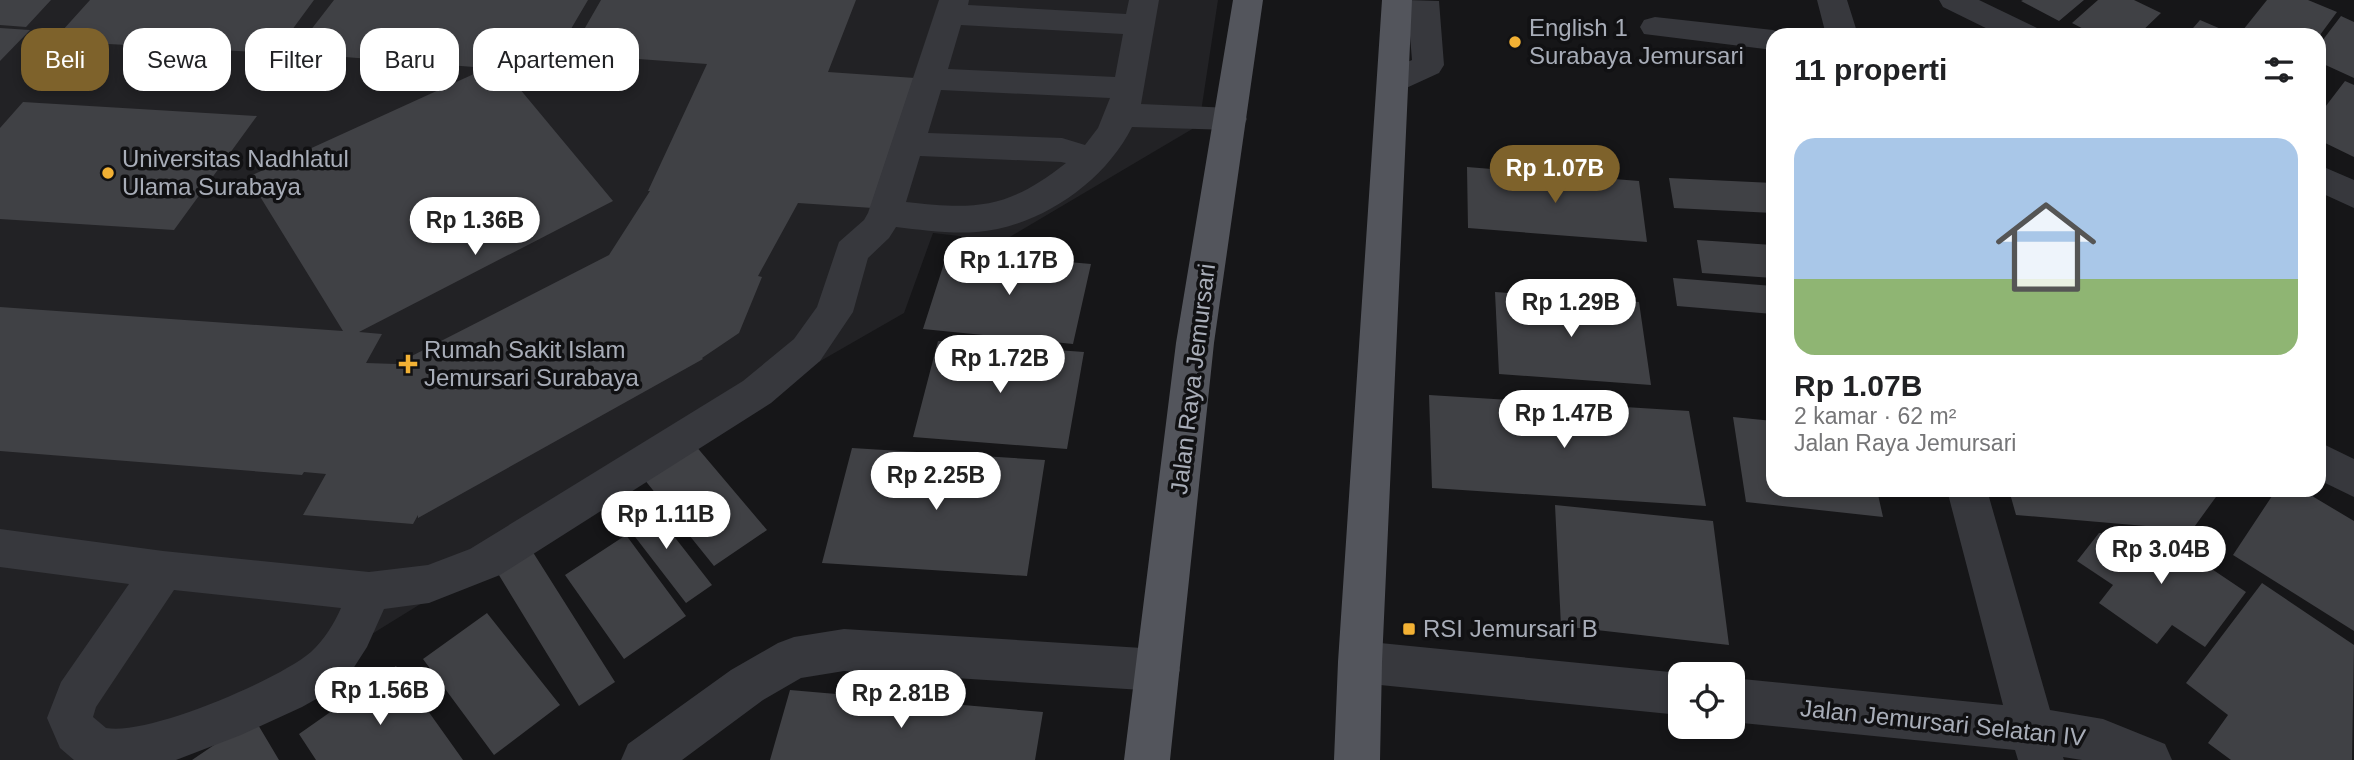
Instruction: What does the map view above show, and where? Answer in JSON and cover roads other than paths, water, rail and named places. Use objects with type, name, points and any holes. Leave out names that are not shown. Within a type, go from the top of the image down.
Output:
[{"type":"main road","name":"Jalan Raya Jemursari","points":[[1147,760],[1195,343],[1248,0]]},
{"type":"main road","points":[[1357,760],[1360,662],[1397,0]]},
{"type":"street","points":[[1393,81],[1428,65],[1422,0]]},
{"type":"street","points":[[1832,0],[1840,28]]},
{"type":"street","points":[[1954,0],[2012,28]]},
{"type":"street","points":[[0,548],[163,570],[369,591],[429,584],[485,562],[757,392],[807,350],[834,312],[852,252],[877,229],[885,213],[951,7],[1141,13],[1124,102],[1092,159],[1034,202],[996,217],[978,220],[885,213]]},
{"type":"street","points":[[1655,27],[1766,39]]},
{"type":"street","points":[[928,79],[1124,102],[1231,118]]},
{"type":"street","points":[[908,144],[1062,150],[1092,159]]},
{"type":"street","points":[[2326,180],[2354,194]]},
{"type":"street","points":[[2326,463],[2354,480]]},
{"type":"street","points":[[1968,497],[2037,745]]},
{"type":"street","points":[[163,570],[72,707],[70,719],[77,736],[111,756],[163,743],[306,682],[334,660],[346,644],[369,591]]},
{"type":"street","points":[[645,760],[747,685],[794,658],[844,650],[1158,670]]},
{"type":"street","points":[[1360,662],[1668,693]]},
{"type":"street","name":"Jalan Jemursari Selatan IV","points":[[1745,702],[2037,745],[2104,741],[2149,760]]},
{"type":"place","name":"English 1 Surabaya Jemursari","points":[[1515,42]]},
{"type":"place","name":"Universitas Nadhlatul Ulama Surabaya","points":[[108,173]]},
{"type":"place","name":"Rumah Sakit Islam Jemursari Surabaya","points":[[408,364]]},
{"type":"place","name":"RSI Jemursari B","points":[[1409,629]]}]
